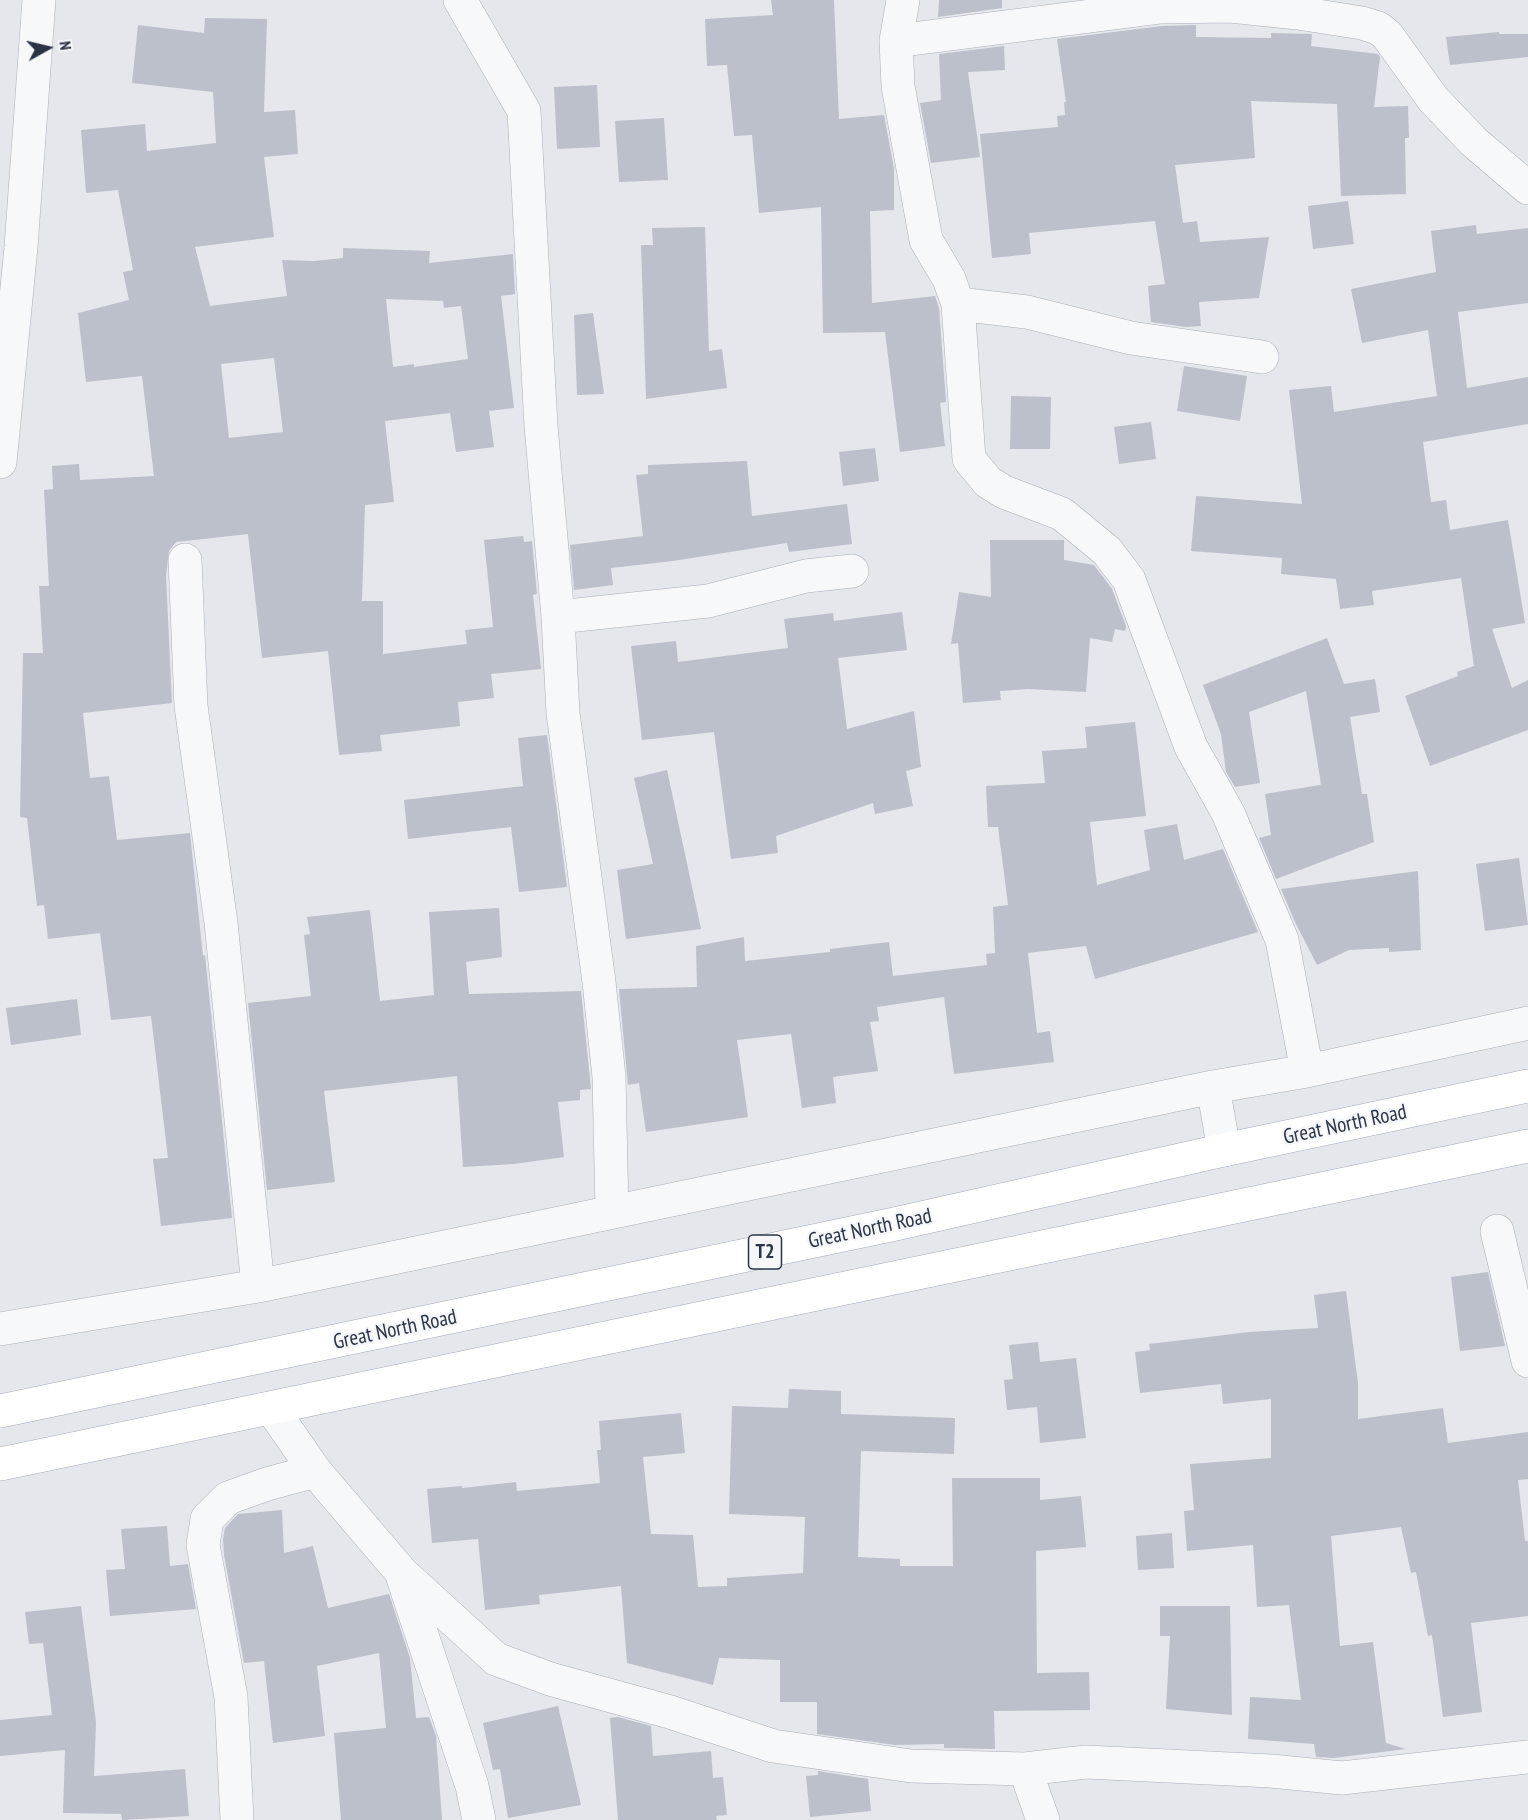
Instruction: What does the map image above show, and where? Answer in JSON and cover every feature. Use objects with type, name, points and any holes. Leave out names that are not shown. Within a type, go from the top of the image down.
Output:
[{"type":"main road","name":"Great North Road","points":[[0,1411],[895,1224],[1224,1150],[1528,1086]]},
{"type":"main road","points":[[0,1464],[1528,1146]]},
{"type":"street","points":[[0,462],[21,247],[39,0]]},
{"type":"street","points":[[460,0],[524,111],[541,426],[558,617],[563,713],[599,982],[609,1077],[612,1212]]},
{"type":"street","points":[[903,0],[896,42],[898,86],[926,240],[949,279],[958,304],[969,459],[988,482],[1004,492],[1062,514],[1107,551],[1129,580],[1191,747],[1228,813],[1282,940],[1307,1071]]},
{"type":"street","points":[[896,42],[1161,7],[1230,6],[1362,23],[1378,28],[1387,35],[1433,99],[1474,142],[1528,188]]},
{"type":"street","points":[[958,304],[1027,312],[1131,338],[1262,357]]},
{"type":"street","points":[[185,560],[190,706],[221,922],[258,1286]]},
{"type":"street","points":[[558,617],[708,601],[806,576],[852,571]]},
{"type":"street","points":[[0,1329],[258,1286],[1213,1087],[1307,1071],[1528,1023]]},
{"type":"street","points":[[1213,1087],[1224,1150]]},
{"type":"street","points":[[1497,1231],[1528,1361]]},
{"type":"street","points":[[272,1408],[315,1471],[402,1574],[496,1659],[550,1679],[670,1712],[773,1746],[911,1766],[1025,1769],[1098,1763],[1259,1771],[1342,1778],[1528,1757]]},
{"type":"street","points":[[237,1820],[231,1697],[203,1545],[207,1519],[228,1498],[267,1484],[315,1471]]},
{"type":"street","points":[[402,1574],[472,1786],[479,1820]]},
{"type":"street","points":[[1025,1769],[1043,1820]]},
{"type":"building","points":[[771,0],[834,0],[839,119],[884,115],[894,169],[894,210],[870,211],[872,303],[935,296],[939,308],[946,402],[940,403],[945,446],[900,452],[885,332],[823,333],[821,207],[759,213],[752,135],[734,136],[727,65],[707,66],[705,19],[773,15]]},
{"type":"building","points":[[939,0],[1002,0],[1002,8],[938,17]]},
{"type":"building","points":[[205,18],[267,19],[264,112],[295,110],[298,154],[264,157],[274,237],[195,247],[210,306],[287,296],[282,260],[314,261],[343,258],[343,248],[430,251],[429,263],[513,254],[515,294],[501,296],[514,408],[489,411],[494,447],[456,452],[450,413],[385,421],[394,502],[365,505],[362,601],[383,601],[383,654],[467,644],[465,630],[493,627],[484,540],[523,536],[524,542],[532,541],[537,594],[533,595],[541,669],[491,674],[494,698],[458,702],[460,726],[380,735],[382,751],[339,755],[328,651],[262,658],[248,534],[176,542],[169,551],[166,576],[172,703],[83,713],[90,778],[109,776],[117,840],[190,833],[232,1218],[161,1226],[153,1159],[168,1158],[151,1016],[111,1020],[100,933],[48,939],[44,905],[37,906],[27,818],[20,817],[23,653],[43,653],[39,586],[49,586],[44,490],[53,489],[52,466],[79,464],[80,480],[154,476],[142,376],[86,382],[78,313],[129,300],[123,272],[133,270],[118,190],[86,193],[81,130],[145,124],[147,151],[216,143],[213,92],[132,83],[138,25],[204,33]],"holes":[[[386,299],[443,301],[444,308],[461,306],[468,359],[414,367],[414,364],[393,367]],[[274,358],[283,432],[229,438],[221,364]]]},
{"type":"building","points":[[1196,25],[1196,37],[1271,38],[1271,33],[1312,34],[1311,46],[1378,54],[1380,57],[1374,107],[1408,106],[1409,138],[1405,138],[1406,194],[1341,196],[1337,104],[1251,101],[1255,158],[1175,165],[1183,223],[1197,221],[1200,242],[1269,237],[1259,298],[1199,302],[1201,326],[1186,327],[1151,322],[1148,286],[1165,284],[1155,221],[1029,233],[1031,254],[992,258],[980,134],[1058,127],[1057,116],[1065,115],[1064,102],[1066,102],[1057,39],[1162,26]]},
{"type":"building","points":[[1499,32],[1499,34],[1528,34],[1528,57],[1450,65],[1446,37]]},
{"type":"building","points":[[1004,46],[1005,70],[968,72],[980,157],[931,163],[920,103],[941,100],[939,54]]},
{"type":"building","points":[[597,85],[600,147],[557,149],[554,87]]},
{"type":"building","points":[[664,118],[668,180],[619,182],[615,121]]},
{"type":"building","points":[[1348,201],[1354,244],[1313,249],[1308,206]]},
{"type":"building","points":[[1476,225],[1477,234],[1528,228],[1528,303],[1458,312],[1467,388],[1528,377],[1528,424],[1423,442],[1431,502],[1446,500],[1450,530],[1508,520],[1525,623],[1492,629],[1512,688],[1528,680],[1528,730],[1430,766],[1405,696],[1458,676],[1457,672],[1474,666],[1461,578],[1372,591],[1374,605],[1340,609],[1336,579],[1281,574],[1282,558],[1191,551],[1196,496],[1302,504],[1289,390],[1331,386],[1334,412],[1437,396],[1428,330],[1362,343],[1351,289],[1436,272],[1431,231]]},
{"type":"building","points":[[705,227],[709,351],[722,349],[727,388],[646,399],[641,245],[653,245],[652,228]]},
{"type":"building","points":[[593,313],[604,394],[577,395],[574,315]]},
{"type":"building","points":[[1184,366],[1247,376],[1240,421],[1177,411]]},
{"type":"building","points":[[1011,396],[1051,397],[1050,449],[1010,449]]},
{"type":"building","points":[[1151,422],[1156,459],[1119,464],[1114,427]]},
{"type":"building","points":[[875,448],[879,481],[843,486],[839,452]]},
{"type":"building","points":[[747,461],[752,516],[847,504],[852,544],[789,552],[787,543],[611,568],[613,585],[574,590],[570,545],[643,536],[636,475],[648,474],[648,465]]},
{"type":"building","points":[[990,540],[1064,540],[1064,560],[1094,565],[1112,589],[1126,626],[1125,631],[1115,629],[1112,642],[1090,638],[1086,692],[1028,689],[1000,691],[1001,700],[963,703],[958,643],[951,644],[959,592],[991,597]]},
{"type":"building","points":[[902,612],[907,650],[838,658],[847,729],[914,711],[921,767],[906,771],[913,806],[875,814],[873,803],[776,836],[778,853],[731,859],[714,732],[642,740],[631,646],[676,641],[678,662],[788,648],[784,619],[833,613],[834,621]]},
{"type":"building","points":[[1327,638],[1344,684],[1375,679],[1380,712],[1350,717],[1362,794],[1367,794],[1374,842],[1276,879],[1259,838],[1271,835],[1265,794],[1321,784],[1306,691],[1249,712],[1260,783],[1235,787],[1226,772],[1221,734],[1203,685]]},
{"type":"building","points":[[1135,722],[1146,816],[1090,822],[1097,885],[1150,870],[1144,830],[1177,824],[1184,860],[1223,849],[1258,932],[1095,979],[1086,946],[1028,953],[1037,1033],[1050,1031],[1054,1062],[954,1074],[944,997],[877,1007],[879,1021],[870,1022],[878,1071],[833,1077],[836,1103],[802,1108],[791,1034],[737,1040],[748,1117],[646,1132],[639,1083],[628,1085],[619,989],[697,987],[696,946],[744,937],[745,961],[830,952],[830,949],[889,942],[893,976],[987,965],[986,954],[995,953],[993,907],[1008,905],[998,827],[988,827],[986,786],[1045,783],[1042,751],[1087,748],[1085,727]]},
{"type":"building","points":[[547,735],[567,887],[519,892],[511,827],[408,839],[404,800],[523,786],[518,738]]},
{"type":"building","points":[[667,770],[701,929],[626,939],[617,870],[653,864],[634,778]]},
{"type":"building","points":[[1519,858],[1528,925],[1485,931],[1476,864]]},
{"type":"building","points":[[1418,871],[1421,950],[1389,952],[1389,948],[1349,950],[1317,965],[1281,889]]},
{"type":"building","points":[[499,908],[502,957],[466,962],[469,994],[581,991],[591,1089],[580,1090],[580,1100],[558,1102],[564,1157],[514,1164],[463,1167],[457,1076],[324,1091],[335,1182],[267,1190],[248,1003],[311,996],[304,935],[310,934],[307,917],[370,910],[380,1001],[434,995],[429,912]]},
{"type":"building","points":[[77,999],[81,1035],[11,1045],[6,1008]]},
{"type":"building","points":[[1488,1272],[1505,1346],[1460,1351],[1451,1277]]},
{"type":"building","points":[[1346,1291],[1358,1383],[1358,1419],[1443,1408],[1448,1443],[1528,1432],[1528,1479],[1518,1480],[1525,1541],[1528,1541],[1528,1616],[1471,1623],[1482,1712],[1443,1717],[1432,1635],[1428,1636],[1416,1572],[1411,1573],[1401,1527],[1331,1536],[1340,1646],[1373,1642],[1386,1743],[1406,1749],[1334,1758],[1316,1757],[1314,1744],[1248,1739],[1250,1697],[1301,1700],[1289,1605],[1257,1607],[1253,1545],[1187,1551],[1184,1511],[1194,1510],[1190,1464],[1271,1458],[1271,1399],[1223,1404],[1221,1384],[1140,1393],[1135,1352],[1150,1350],[1149,1344],[1249,1332],[1318,1328],[1314,1295]]},
{"type":"building","points":[[1038,1342],[1040,1362],[1076,1358],[1086,1438],[1040,1443],[1037,1407],[1007,1410],[1004,1380],[1013,1379],[1009,1345]]},
{"type":"building","points":[[789,1389],[841,1391],[841,1414],[955,1418],[954,1454],[861,1451],[858,1557],[900,1559],[900,1566],[953,1566],[952,1478],[1040,1478],[1040,1500],[1081,1496],[1086,1547],[1036,1551],[1037,1673],[1089,1672],[1090,1710],[994,1711],[995,1749],[944,1748],[944,1744],[895,1745],[817,1734],[817,1702],[780,1702],[780,1660],[719,1658],[713,1685],[627,1663],[621,1586],[539,1595],[540,1604],[485,1610],[478,1539],[432,1543],[427,1489],[516,1482],[517,1491],[600,1483],[597,1450],[601,1450],[599,1421],[681,1413],[685,1453],[643,1457],[651,1534],[693,1535],[698,1587],[727,1586],[727,1578],[803,1573],[805,1517],[729,1514],[732,1406],[788,1408]]},
{"type":"building","points":[[282,1510],[284,1553],[313,1546],[328,1608],[389,1594],[410,1658],[416,1718],[429,1717],[436,1736],[442,1820],[341,1820],[334,1733],[386,1728],[379,1653],[317,1666],[325,1736],[273,1743],[264,1661],[244,1663],[223,1539],[225,1528],[238,1514]]},
{"type":"building","points":[[167,1526],[170,1566],[188,1564],[196,1609],[110,1616],[106,1570],[125,1569],[121,1529]]},
{"type":"building","points":[[1172,1533],[1174,1568],[1138,1570],[1136,1536]]},
{"type":"building","points":[[81,1606],[96,1722],[94,1776],[185,1769],[189,1816],[122,1820],[121,1814],[63,1813],[65,1750],[0,1756],[0,1720],[52,1715],[43,1643],[29,1644],[25,1612]]},
{"type":"building","points":[[1160,1606],[1230,1606],[1232,1715],[1166,1709],[1170,1636],[1160,1636]]},
{"type":"building","points":[[558,1706],[581,1805],[508,1818],[500,1769],[493,1770],[483,1723]]},
{"type":"building","points":[[618,1717],[651,1726],[653,1756],[711,1751],[713,1778],[723,1777],[727,1815],[716,1816],[717,1820],[618,1820],[610,1718]]},
{"type":"building","points":[[818,1771],[868,1779],[871,1811],[810,1817],[806,1776],[818,1775]]}]
